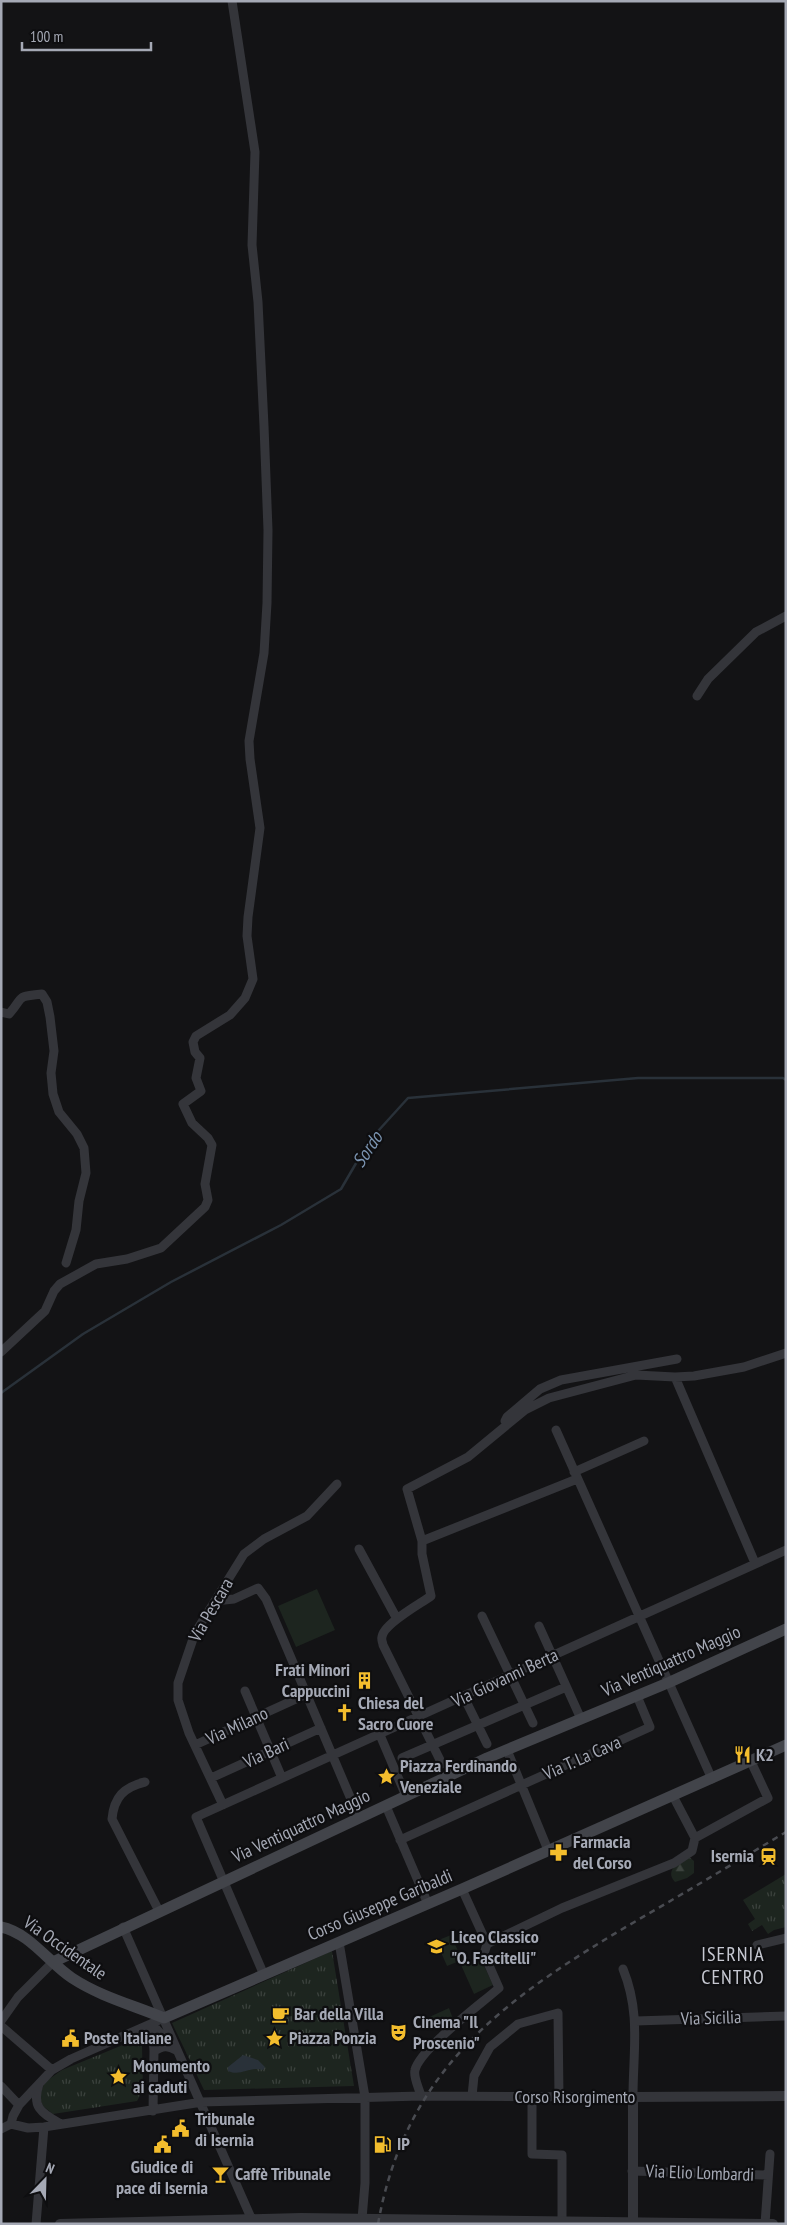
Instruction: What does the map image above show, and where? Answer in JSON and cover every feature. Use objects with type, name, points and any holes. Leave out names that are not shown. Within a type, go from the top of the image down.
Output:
[{"type":"main road","name":"Via Ventiquattro Maggio","points":[[52,1962],[123,1927],[507,1750],[670,1682],[786,1629]]},
{"type":"main road","name":"Corso Giuseppe Garibaldi","points":[[164,2018],[428,1904],[786,1745]]},
{"type":"main road","name":"Via Occidentale","points":[[1,1927],[19,1934],[71,1977],[100,1995],[164,2018]]},
{"type":"street","points":[[1,1352],[45,1311],[54,1291],[60,1284],[96,1264],[127,1259],[161,1248],[204,1207],[208,1200],[205,1184],[212,1145],[208,1138],[192,1123],[183,1104],[201,1091],[196,1078],[200,1058],[195,1052],[193,1042],[196,1036],[230,1015],[245,998],[253,979],[247,936],[260,828],[249,741],[254,721],[264,652],[268,530],[258,302],[252,245],[255,152],[232,1]]},
{"type":"street","points":[[697,696],[708,679],[756,632],[786,616]]},
{"type":"street","points":[[1,1012],[9,1014],[18,998],[24,995],[42,994],[48,1002],[54,1051],[51,1073],[53,1094],[59,1112],[82,1141],[86,1161],[86,1173],[78,1221],[66,1263]]},
{"type":"street","points":[[442,1764],[383,1645],[382,1637],[385,1630],[397,1619],[431,1596],[422,1554],[422,1541],[407,1489],[468,1457],[525,1410],[549,1398],[636,1374],[675,1377],[712,1372],[744,1367],[786,1353]]},
{"type":"street","points":[[504,1426],[507,1417],[540,1389],[561,1380],[677,1359]]},
{"type":"street","points":[[675,1377],[755,1563]]},
{"type":"street","points":[[556,1430],[712,1778]]},
{"type":"street","points":[[422,1541],[576,1476],[644,1441]]},
{"type":"street","name":"Via Pescara","points":[[224,1805],[195,1745],[178,1700],[178,1683],[195,1633],[244,1554],[264,1539],[307,1516],[337,1484]]},
{"type":"street","points":[[359,1549],[397,1619]]},
{"type":"street","name":"Via Giovanni Berta","points":[[225,1881],[196,1818],[786,1550]]},
{"type":"street","points":[[215,1601],[234,1599],[258,1588],[266,1599],[359,1818]]},
{"type":"street","points":[[482,1616],[533,1722]]},
{"type":"street","points":[[539,1626],[580,1719]]},
{"type":"street","points":[[402,1758],[566,1687]]},
{"type":"street","points":[[245,1691],[282,1778]]},
{"type":"street","name":"Via Milano","points":[[195,1745],[307,1694]]},
{"type":"street","name":"Via T. La Cava","points":[[400,1840],[650,1727],[637,1696]]},
{"type":"street","points":[[464,1697],[487,1744]]},
{"type":"street","name":"Via Bari","points":[[211,1778],[322,1728]]},
{"type":"street","points":[[380,1735],[406,1796]]},
{"type":"street","points":[[507,1750],[548,1850]]},
{"type":"street","points":[[695,1838],[768,1798],[752,1760]]},
{"type":"street","points":[[145,1782],[130,1786],[124,1792],[114,1804],[112,1819],[159,1911]]},
{"type":"street","points":[[487,1944],[562,1908],[674,1863],[692,1851],[695,1838],[674,1796]]},
{"type":"street","points":[[386,1806],[428,1904]]},
{"type":"street","points":[[225,1881],[264,1975]]},
{"type":"street","points":[[421,2096],[414,2072],[418,2061],[434,2044],[499,1988],[484,1954],[487,1944],[462,1889]]},
{"type":"street","points":[[123,1927],[202,2102],[252,2220]]},
{"type":"street","points":[[757,1945],[786,1938]]},
{"type":"street","points":[[339,1942],[365,2097],[365,2183],[362,2222]]},
{"type":"street","points":[[1,2021],[18,1996],[52,1962]]},
{"type":"street","points":[[623,1969],[631,1988],[636,2021],[633,2097],[633,2223]]},
{"type":"street","points":[[472,2096],[474,2076],[490,2046],[518,2024],[558,2013],[558,2097]]},
{"type":"street","name":"Via Sicilia","points":[[636,2021],[786,2016]]},
{"type":"street","name":"Corso Giuseppe Garibaldi","points":[[11,2124],[19,2105],[52,2070],[71,2059],[164,2018]]},
{"type":"street","points":[[152,2024],[176,2047]]},
{"type":"street","points":[[152,2024],[154,2051],[153,2111]]},
{"type":"street","points":[[1,2026],[52,2070]]},
{"type":"street","points":[[154,2051],[162,2046],[176,2047]]},
{"type":"street","points":[[40,2081],[36,2094],[37,2105],[44,2114],[61,2124]]},
{"type":"street","points":[[1,2086],[19,2105]]},
{"type":"street","name":"Corso Risorgimento","points":[[11,2124],[28,2128],[153,2111],[202,2102],[421,2096],[786,2096]]},
{"type":"street","points":[[532,2097],[532,2154],[562,2155],[562,2220]]},
{"type":"street","points":[[1,2129],[11,2124]]},
{"type":"street","points":[[36,2224],[44,2126]]},
{"type":"street","name":"Via Elio Lombardi","points":[[765,2224],[770,2154]]},
{"type":"street","name":"Via Elio Lombardi","points":[[632,2171],[768,2176]]},
{"type":"street","points":[[60,2224],[252,2220],[362,2222],[514,2222],[562,2220],[633,2223],[772,2224]]},
{"type":"green space","points":[[317,1589],[335,1630],[296,1647],[278,1606]]},
{"type":"green space","points":[[689,1857],[694,1861],[694,1873],[687,1878],[675,1882],[671,1874],[672,1870],[677,1864]]},
{"type":"green space","points":[[786,1874],[786,1927],[774,1930],[768,1934],[762,1925],[752,1931],[748,1924],[755,1919],[743,1900]]},
{"type":"green space","points":[[451,1935],[462,1960],[447,1966],[436,1941]]},
{"type":"green space","points":[[332,1951],[354,2086],[204,2090],[172,2023]]},
{"type":"green space","points":[[480,1957],[493,1985],[474,1994],[461,1965]]},
{"type":"green space","points":[[449,2008],[453,2019],[431,2029],[427,2018]]},
{"type":"green space","points":[[135,2040],[140,2042],[142,2047],[143,2090],[137,2101],[53,2114],[43,2106],[39,2096],[45,2082],[62,2070]]},
{"type":"shaded area","points":[[243,2055],[258,2060],[265,2067],[263,2070],[253,2069],[237,2073],[228,2071],[228,2067]]},
{"type":"waterway","name":"Sordo","points":[[1,1393],[83,1334],[171,1282],[281,1225],[341,1189],[369,1141],[408,1098],[638,1078],[783,1078],[786,1080]]},
{"type":"railway","points":[[378,2224],[392,2169],[412,2121],[438,2079],[469,2042],[505,2009],[545,1978],[589,1949],[786,1832]]},
{"type":"place","name":"Frati Minori Cappuccini","points":[[364,1680]]},
{"type":"place","name":"Chiesa del Sacro Cuore","points":[[344,1713]]},
{"type":"place","name":"K2","points":[[742,1755]]},
{"type":"place","name":"Piazza Ferdinando Veneziale","points":[[386,1776]]},
{"type":"place","name":"Farmacia del Corso","points":[[559,1852]]},
{"type":"place","name":"Isernia","points":[[768,1856]]},
{"type":"place","name":"Liceo Classico \"O. Fascitelli\"","points":[[437,1947]]},
{"type":"place","name":"Bar della Villa","points":[[280,2014]]},
{"type":"place","name":"Cinema \"Il Proscenio\"","points":[[399,2032]]},
{"type":"place","name":"Poste Italiane","points":[[70,2038]]},
{"type":"place","name":"Piazza Ponzia","points":[[275,2038]]},
{"type":"place","name":"Monumento ai caduti","points":[[119,2076]]},
{"type":"place","name":"Tribunale di Isernia","points":[[181,2129]]},
{"type":"place","name":"Giudice di pace di Isernia","points":[[162,2144]]},
{"type":"place","name":"IP","points":[[383,2144]]},
{"type":"place","name":"Caffè Tribunale","points":[[221,2174]]},
{"type":"district","name":"ISERNIA CENTRO","points":[[733,1966]]}]
